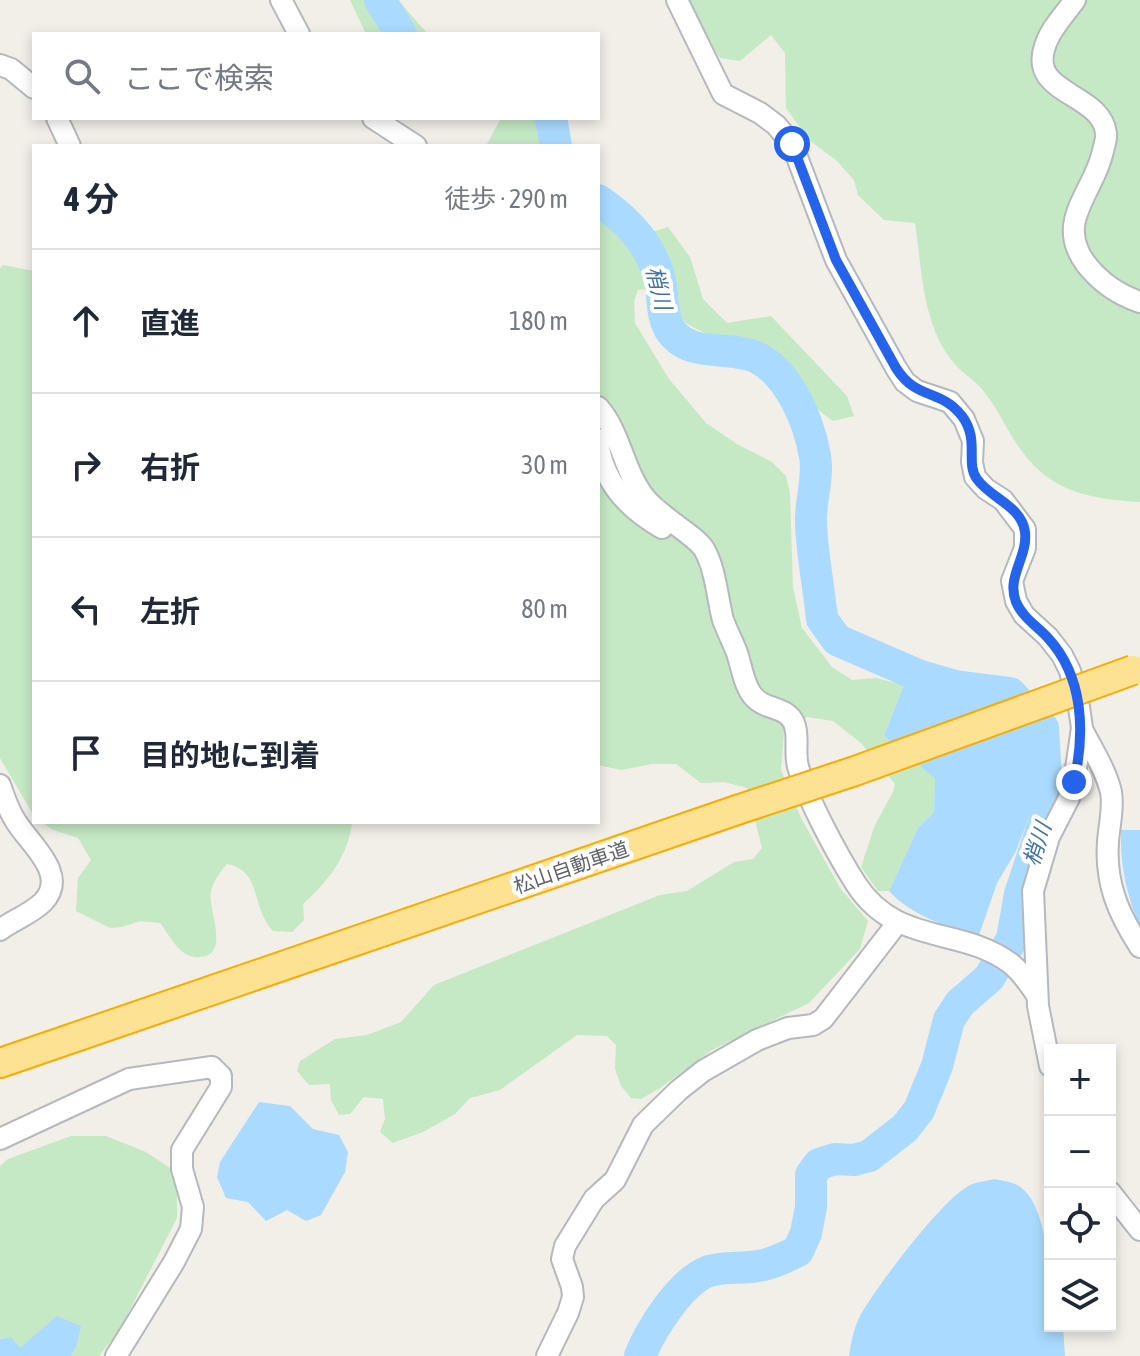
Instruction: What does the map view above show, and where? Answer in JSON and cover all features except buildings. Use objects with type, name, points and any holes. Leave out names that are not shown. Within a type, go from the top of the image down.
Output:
[{"type":"highway","name":"松山自動車道","points":[[0,1063],[855,771],[1136,668]]},
{"type":"street","points":[[281,0],[298,32]]},
{"type":"street","points":[[677,0],[723,94],[760,113],[776,125],[792,144],[836,260],[905,382],[917,391],[950,402],[964,419],[973,441],[975,477],[1003,500],[1025,529],[1025,548],[1012,581],[1016,601],[1024,615],[1048,637],[1070,671],[1082,728],[1111,792],[1107,855],[1114,900],[1140,947]]},
{"type":"street","points":[[1075,0],[1045,45],[1042,61],[1050,81],[1077,97],[1099,117],[1106,133],[1100,164],[1077,212],[1072,237],[1082,258],[1096,276],[1125,297],[1140,302]]},
{"type":"street","points":[[0,65],[11,69],[32,86]]},
{"type":"street","points":[[58,120],[69,144]]},
{"type":"street","points":[[376,120],[413,144]]},
{"type":"street","points":[[600,409],[610,421],[626,466],[643,496],[657,512],[703,548],[714,577],[724,622],[748,689],[759,704],[781,710],[792,718],[798,734],[795,749],[798,769],[857,886],[876,907],[914,930],[978,946],[996,955],[1021,973],[1037,995]]},
{"type":"street","points":[[600,458],[626,502],[666,530],[685,534]]},
{"type":"street","points":[[1045,1044],[1037,995],[1035,878],[1049,837],[1069,798],[1077,769],[1082,728]]},
{"type":"street","points":[[0,785],[14,818],[43,857],[52,877],[47,897],[41,905],[0,930]]},
{"type":"street","points":[[547,1356],[573,1297],[562,1259],[565,1246],[594,1199],[615,1180],[643,1125],[703,1071],[757,1040],[788,1028],[813,1025],[823,1019],[898,922]]},
{"type":"street","points":[[0,1139],[129,1079],[212,1067],[221,1076],[221,1087],[182,1150],[182,1169],[193,1207],[191,1229],[116,1356]]},
{"type":"street","points":[[1116,1200],[1140,1230]]},
{"type":"green space","points":[[350,0],[398,0],[426,32],[365,32]]},
{"type":"green space","points":[[689,0],[1140,0],[1140,502],[1105,499],[1074,491],[1059,485],[1033,464],[985,393],[954,363],[935,332],[925,296],[915,223],[884,220],[858,195],[854,180],[837,161],[809,140],[786,108],[785,53],[771,35],[740,61],[720,58]]},
{"type":"green space","points":[[500,120],[558,120],[564,144],[487,144]]},
{"type":"green space","points":[[600,197],[619,230],[637,237],[668,227],[690,257],[703,299],[727,323],[771,316],[847,396],[854,416],[833,421],[801,393],[770,353],[728,343],[699,330],[677,315],[663,292],[650,288],[638,290],[634,301],[635,323],[669,379],[706,423],[772,462],[786,476],[790,494],[793,588],[802,628],[832,667],[852,680],[876,678],[904,685],[884,736],[935,777],[934,812],[918,828],[889,891],[878,891],[861,867],[875,825],[895,784],[861,743],[833,721],[807,717],[784,732],[781,770],[800,816],[840,888],[868,921],[860,949],[809,1003],[712,1050],[641,1099],[631,1098],[621,1086],[615,1069],[616,1045],[607,1036],[577,1035],[500,1090],[470,1098],[455,1114],[423,1132],[393,1143],[380,1132],[385,1119],[383,1099],[364,1097],[350,1114],[339,1115],[331,1100],[330,1084],[309,1085],[297,1071],[300,1061],[335,1039],[367,1035],[401,1022],[434,985],[660,895],[687,891],[734,862],[753,859],[762,848],[747,788],[724,782],[701,783],[676,764],[652,764],[621,770],[600,765]]},
{"type":"green space","points":[[3,265],[32,271],[32,813],[0,758],[0,268]]},
{"type":"green space","points":[[45,824],[352,824],[341,857],[321,886],[303,904],[304,920],[292,932],[273,931],[266,922],[246,874],[227,864],[211,891],[215,948],[201,957],[193,957],[182,951],[160,923],[140,921],[110,928],[76,911],[78,878],[91,860],[78,838]]},
{"type":"green space","points":[[71,1136],[106,1136],[146,1152],[173,1170],[177,1195],[177,1218],[120,1329],[99,1356],[71,1356],[76,1348],[20,1349],[11,1337],[0,1339],[0,1166],[8,1159]]},
{"type":"water","points":[[904,685],[955,699],[994,703],[1028,728],[1036,781],[1032,810],[1015,853],[997,883],[978,938],[919,914],[889,891],[918,828],[934,812],[935,778],[884,736]]},
{"type":"water","points":[[1121,830],[1140,830],[1140,927],[1125,879]]},
{"type":"water","points":[[259,1102],[290,1106],[313,1129],[339,1135],[348,1152],[345,1172],[321,1215],[306,1221],[287,1210],[266,1221],[248,1202],[226,1198],[217,1177],[220,1162]]},
{"type":"water","points":[[995,1179],[1019,1186],[1030,1196],[1044,1237],[1044,1332],[1063,1332],[1065,1356],[849,1356],[856,1324],[881,1284],[944,1207],[970,1185]]},
{"type":"water","points":[[57,1316],[81,1326],[71,1356],[0,1356],[0,1339],[11,1337],[20,1348]]},
{"type":"waterway","name":"梢川","points":[[380,0],[400,32]]},
{"type":"waterway","name":"梢川","points":[[551,120],[556,144]]},
{"type":"waterway","name":"梢川","points":[[600,202],[630,226],[653,260],[667,323],[677,338],[698,348],[758,358],[789,388],[803,415],[815,456],[811,523],[813,547],[822,619],[837,640],[920,676],[955,686],[1010,693],[1043,728],[1048,811],[1020,894],[1012,939],[989,978],[960,1003],[949,1020],[937,1066],[919,1110],[905,1128],[869,1156],[854,1160],[835,1159],[819,1164],[811,1175],[811,1207],[806,1233],[798,1251],[763,1265],[715,1269],[698,1276],[668,1307],[640,1356]]},
{"type":"route","points":[[792,144],[836,260],[896,368],[905,382],[917,391],[950,402],[964,419],[973,441],[975,477],[1003,500],[1025,529],[1025,548],[1012,581],[1016,601],[1024,615],[1048,637],[1070,671],[1082,728],[1074,782]]}]
